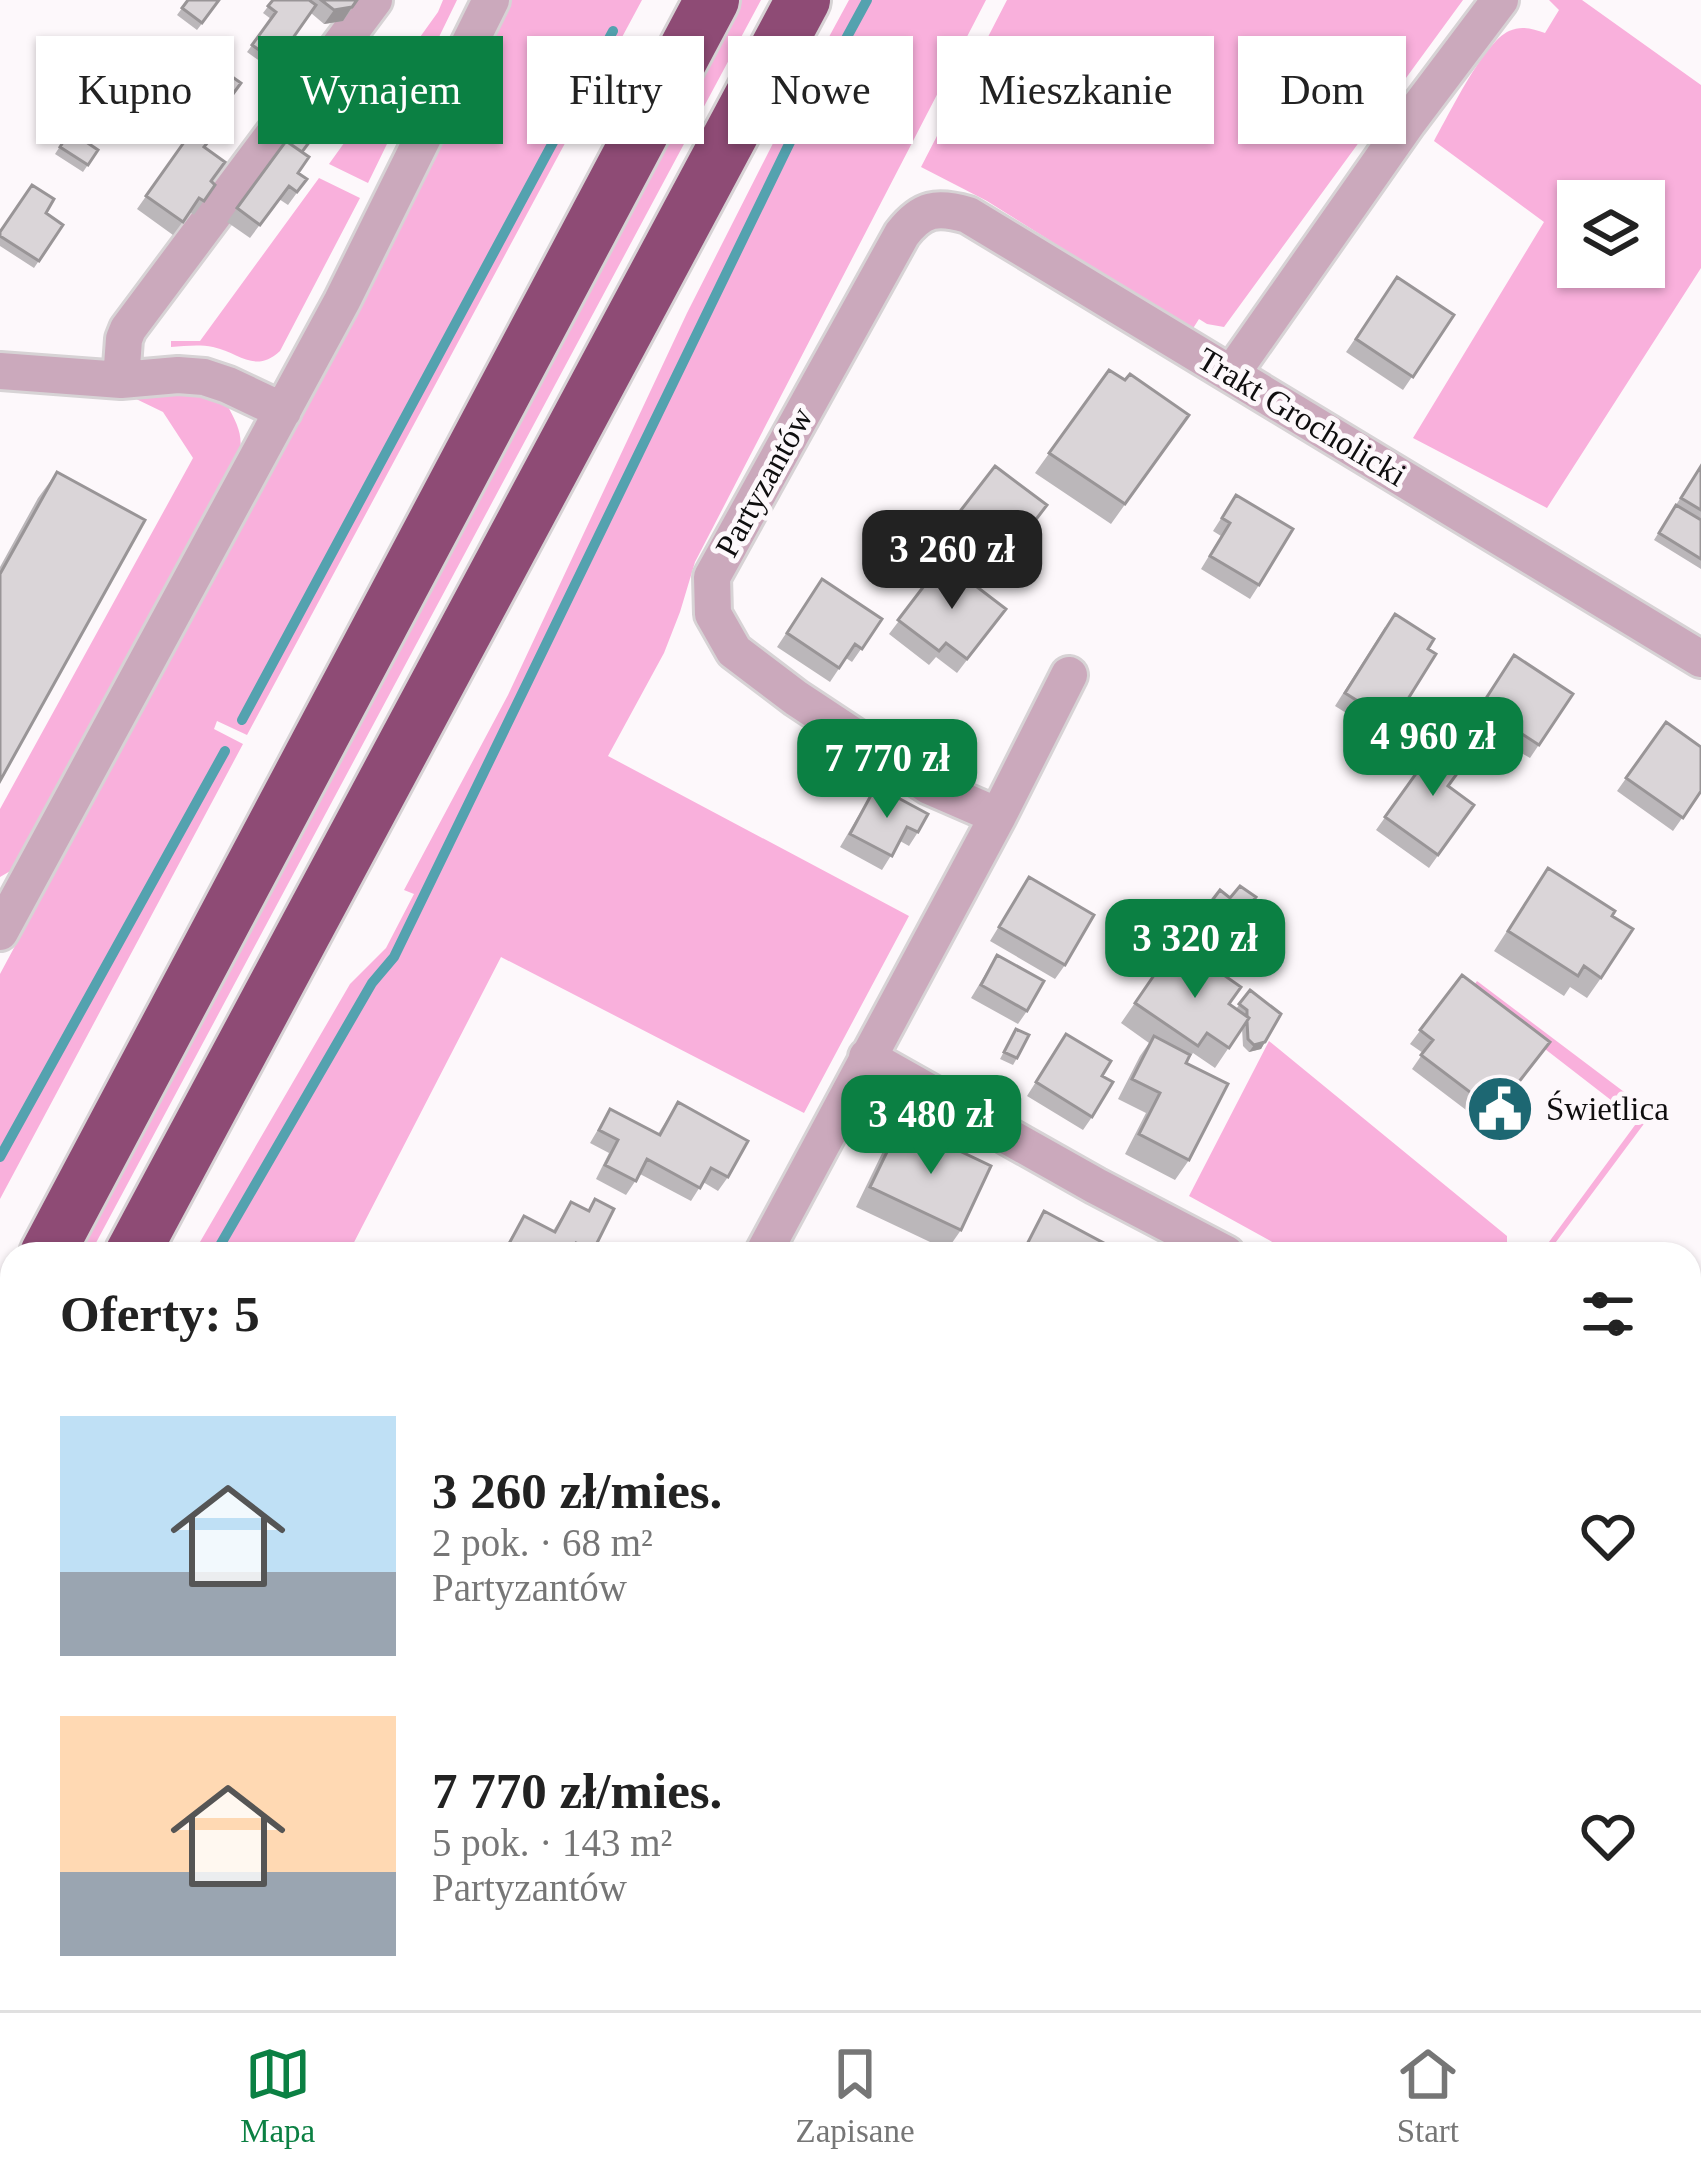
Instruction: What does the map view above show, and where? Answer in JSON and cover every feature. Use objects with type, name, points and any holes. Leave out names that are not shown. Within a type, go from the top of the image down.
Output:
[{"type":"highway","points":[[52,1242],[712,0]]},
{"type":"highway","points":[[138,1242],[803,0]]},
{"type":"street","points":[[121,380],[128,329],[374,0]]},
{"type":"street","points":[[0,932],[283,411],[393,202],[491,0]]},
{"type":"street","points":[[1232,373],[1500,0]]},
{"type":"street","name":"Trakt Grocholicki","points":[[902,234],[914,218],[928,211],[968,215],[1701,659]]},
{"type":"street","name":"Partyzantów","points":[[902,234],[712,577],[713,614],[734,651],[796,698],[929,786],[998,815]]},
{"type":"street","points":[[0,370],[121,380],[204,377],[283,411]]},
{"type":"street","points":[[769,1242],[1069,675]]},
{"type":"street","points":[[867,1057],[1203,1242]]},
{"type":"shaded area","points":[[443,0],[457,0],[439,36],[421,36]]},
{"type":"shaded area","points":[[510,0],[642,0],[623,36],[527,36],[527,144],[565,144],[247,735],[217,721],[214,729],[243,744],[0,1199],[0,974],[440,144],[503,144],[503,36],[493,36]]},
{"type":"shaded area","points":[[735,0],[761,0],[742,36],[728,36],[728,62],[704,107],[704,58]]},
{"type":"shaded area","points":[[849,0],[986,0],[967,36],[937,36],[937,95],[913,141],[913,36],[829,36]]},
{"type":"shaded area","points":[[1007,0],[1463,0],[1406,78],[1406,36],[1238,36],[1238,144],[1358,144],[1224,327],[1199,319],[1192,330],[987,201],[921,167],[937,136],[937,144],[1214,144],[1214,36],[988,36]]},
{"type":"shaded area","points":[[1549,0],[1582,0],[1701,85],[1701,268],[1547,508],[1413,438],[1544,222],[1434,141],[1478,64],[1499,38],[1518,28],[1545,33],[1559,10]]},
{"type":"shaded area","points":[[343,144],[387,144],[368,183],[329,164]]},
{"type":"shaded area","points":[[658,144],[684,144],[96,1242],[70,1242]]},
{"type":"shaded area","points":[[773,144],[911,144],[695,562],[664,653],[608,756],[909,916],[804,1113],[501,957],[354,1242],[200,1242],[350,984],[386,948],[414,894],[404,890],[508,695],[687,313]]},
{"type":"shaded area","points":[[319,178],[360,198],[280,351],[255,361],[208,346],[171,347],[171,341],[200,341]]},
{"type":"shaded area","points":[[194,394],[227,405],[239,430],[239,456],[12,870],[0,877],[0,809],[193,458],[163,412],[132,397]]},
{"type":"shaded area","points":[[1477,981],[1652,1113],[1556,1242],[1549,1242],[1638,1121],[1470,991]]},
{"type":"shaded area","points":[[1269,1041],[1507,1236],[1507,1242],[1272,1242],[1189,1196]]},
{"type":"building","points":[[188,0],[219,0],[202,23],[182,8]]},
{"type":"building","points":[[273,0],[309,0],[316,5],[294,36],[259,36],[276,12],[268,6]]},
{"type":"building","points":[[321,0],[357,0],[352,7],[334,10]]},
{"type":"building","points":[[89,144],[98,150],[88,165],[60,147]]},
{"type":"building","points":[[183,144],[206,144],[204,147],[225,162],[204,201],[199,198],[183,222],[146,196]]},
{"type":"building","points":[[284,144],[309,157],[298,173],[307,179],[297,192],[289,186],[260,225],[237,208]]},
{"type":"building","points":[[32,185],[54,199],[46,213],[63,225],[39,261],[0,236]]},
{"type":"building","points":[[1397,277],[1454,315],[1413,377],[1356,339]]},
{"type":"building","points":[[1109,370],[1125,380],[1130,374],[1189,415],[1125,504],[1049,453]]},
{"type":"building","points":[[995,466],[1047,505],[998,569],[986,561],[983,566],[956,545],[965,533],[951,523]]},
{"type":"building","points":[[1701,466],[1701,510],[1681,498]]},
{"type":"building","points":[[57,472],[145,520],[0,781],[0,574]]},
{"type":"building","points":[[1236,495],[1293,529],[1259,585],[1210,556],[1230,523],[1222,518]]},
{"type":"building","points":[[1676,505],[1701,520],[1701,559],[1659,533]]},
{"type":"building","points":[[951,552],[978,572],[971,582],[944,562]]},
{"type":"building","points":[[943,561],[1006,609],[967,659],[946,643],[939,651],[898,620]]},
{"type":"building","points":[[822,579],[882,619],[862,649],[855,644],[839,668],[787,633]]},
{"type":"building","points":[[1395,614],[1434,639],[1428,649],[1436,654],[1393,723],[1345,693]]},
{"type":"building","points":[[1514,655],[1573,694],[1539,745],[1522,734],[1514,747],[1472,720]]},
{"type":"building","points":[[1666,722],[1701,747],[1701,791],[1683,818],[1626,778]]},
{"type":"building","points":[[1443,736],[1469,757],[1448,786],[1474,805],[1438,855],[1385,817]]},
{"type":"building","points":[[876,786],[928,814],[918,832],[907,827],[892,856],[850,834]]},
{"type":"building","points":[[1548,868],[1615,911],[1612,916],[1633,929],[1601,978],[1584,966],[1578,976],[1508,931]]},
{"type":"building","points":[[1029,877],[1094,915],[1065,965],[999,927]]},
{"type":"building","points":[[1240,886],[1256,897],[1248,907],[1263,918],[1247,939],[1234,929],[1219,949],[1191,928],[1220,890],[1230,898]]},
{"type":"building","points":[[1185,948],[1241,987],[1229,1004],[1249,1018],[1229,1048],[1207,1033],[1198,1046],[1135,1003],[1159,968],[1168,974]]},
{"type":"building","points":[[997,955],[1044,981],[1027,1011],[981,985]]},
{"type":"building","points":[[1462,975],[1550,1042],[1507,1097],[1494,1087],[1483,1102],[1421,1055],[1433,1040],[1420,1030]]},
{"type":"building","points":[[1250,990],[1281,1014],[1265,1042],[1254,1045],[1248,1039],[1247,1010],[1239,1004]]},
{"type":"building","points":[[1016,1029],[1029,1035],[1017,1058],[1004,1052]]},
{"type":"building","points":[[1066,1034],[1111,1061],[1102,1076],[1113,1082],[1092,1117],[1036,1082]]},
{"type":"building","points":[[1154,1036],[1190,1055],[1186,1063],[1228,1084],[1189,1160],[1139,1134],[1160,1093],[1132,1079]]},
{"type":"building","points":[[678,1102],[748,1141],[728,1177],[711,1168],[700,1188],[647,1159],[636,1181],[605,1165],[618,1140],[599,1130],[610,1109],[660,1135]]},
{"type":"building","points":[[901,1123],[991,1166],[961,1230],[870,1187]]},
{"type":"building","points":[[595,1199],[614,1209],[598,1242],[510,1242],[524,1216],[555,1232],[571,1202],[589,1211]]},
{"type":"building","points":[[1044,1211],[1102,1242],[1028,1242]]},
{"type":"waterway","points":[[222,1242],[372,983],[394,957],[792,138],[867,0]]},
{"type":"waterway","points":[[242,720],[613,31]]},
{"type":"waterway","points":[[0,1157],[225,751]]},
{"type":"place","name":"Świetlica","points":[[1500,1109]]}]
